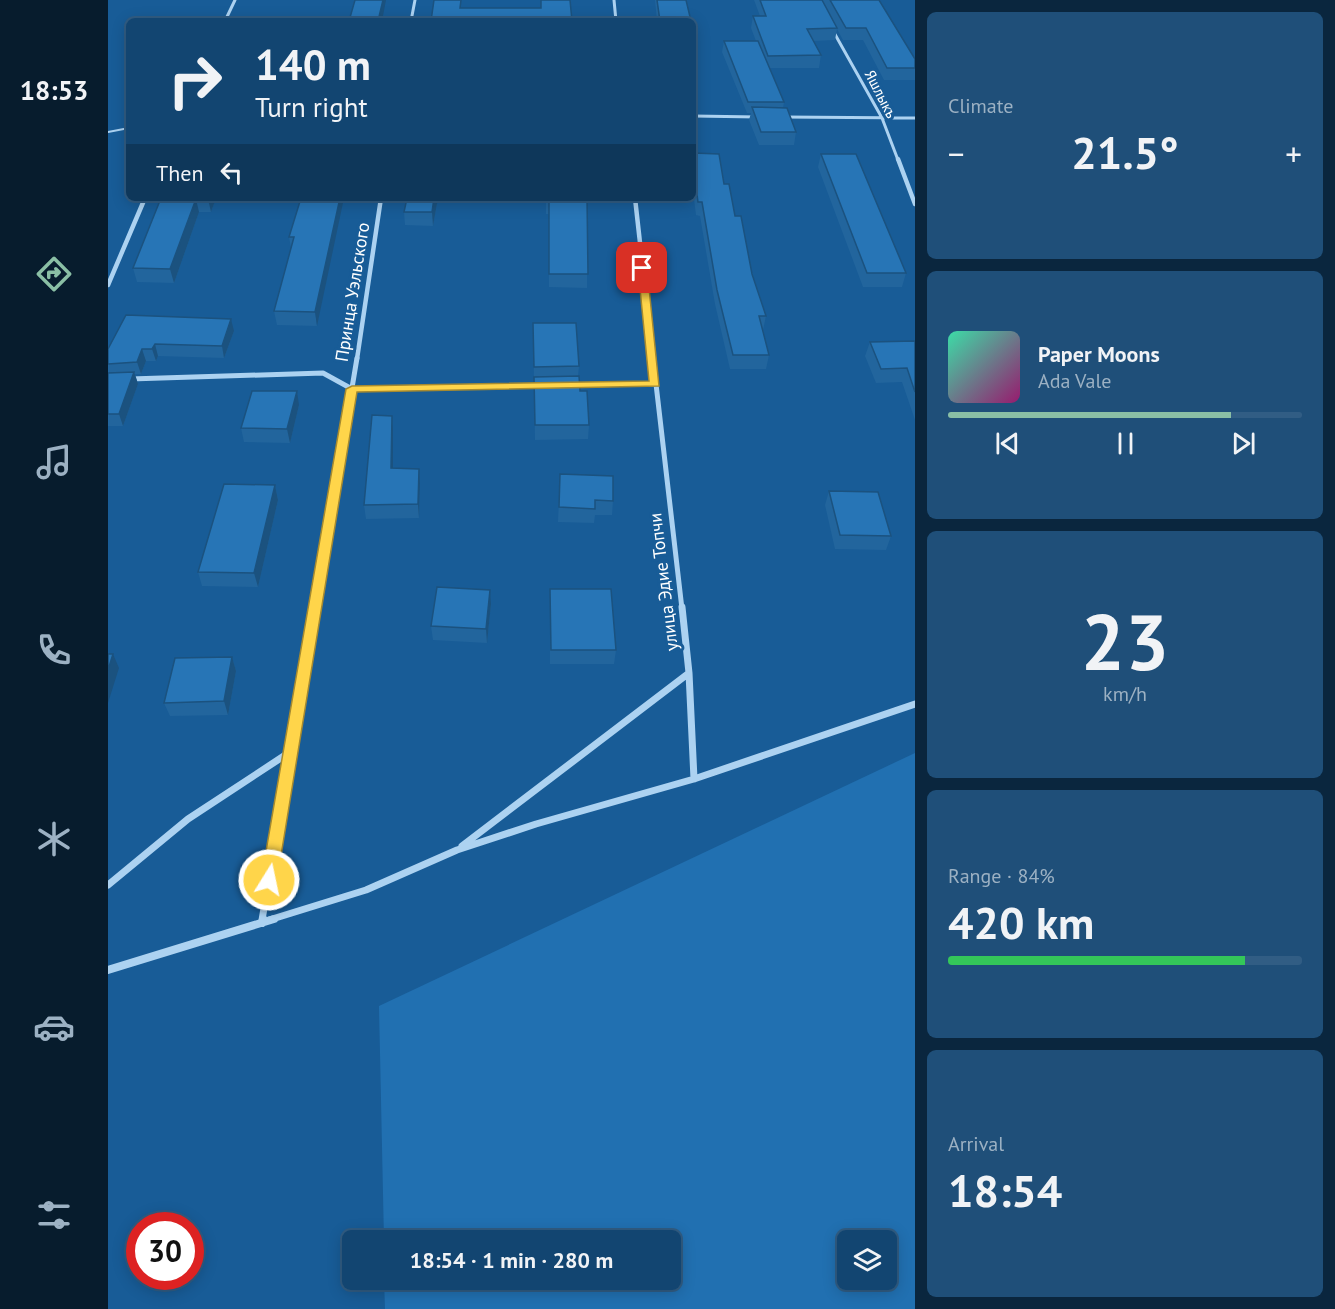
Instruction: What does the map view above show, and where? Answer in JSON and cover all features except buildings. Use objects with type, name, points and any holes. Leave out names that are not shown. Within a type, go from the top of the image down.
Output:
[{"type":"street","points":[[226,18],[235,0]]},
{"type":"street","points":[[412,18],[416,0]]},
{"type":"street","points":[[614,0],[616,18]]},
{"type":"street","name":"Яшлыкъ","points":[[827,20],[882,118],[915,204]]},
{"type":"street","points":[[696,116],[764,117]]},
{"type":"street","points":[[776,117],[915,118]]},
{"type":"street","points":[[108,285],[144,201]]},
{"type":"street","name":"Принца Уэльского","points":[[262,923],[352,389],[381,201]]},
{"type":"street","name":"улица Эдие Топчи","points":[[457,850],[689,673],[635,201]]},
{"type":"street","points":[[120,380],[323,373],[352,389],[550,386]]},
{"type":"street","points":[[562,386],[655,384]]},
{"type":"street","points":[[689,673],[694,779]]},
{"type":"street","points":[[108,970],[366,890],[457,850],[536,824],[694,779],[915,704]]},
{"type":"street","points":[[108,885],[188,819],[290,753]]},
{"type":"lane","points":[[108,132],[126,129]]},
{"type":"shaded area","points":[[915,753],[915,1309],[385,1309],[384,1290],[681,1290],[681,1230],[384,1230],[379,1006]]},
{"type":"route","points":[[269,880],[352,389],[655,384],[642,268]]}]
